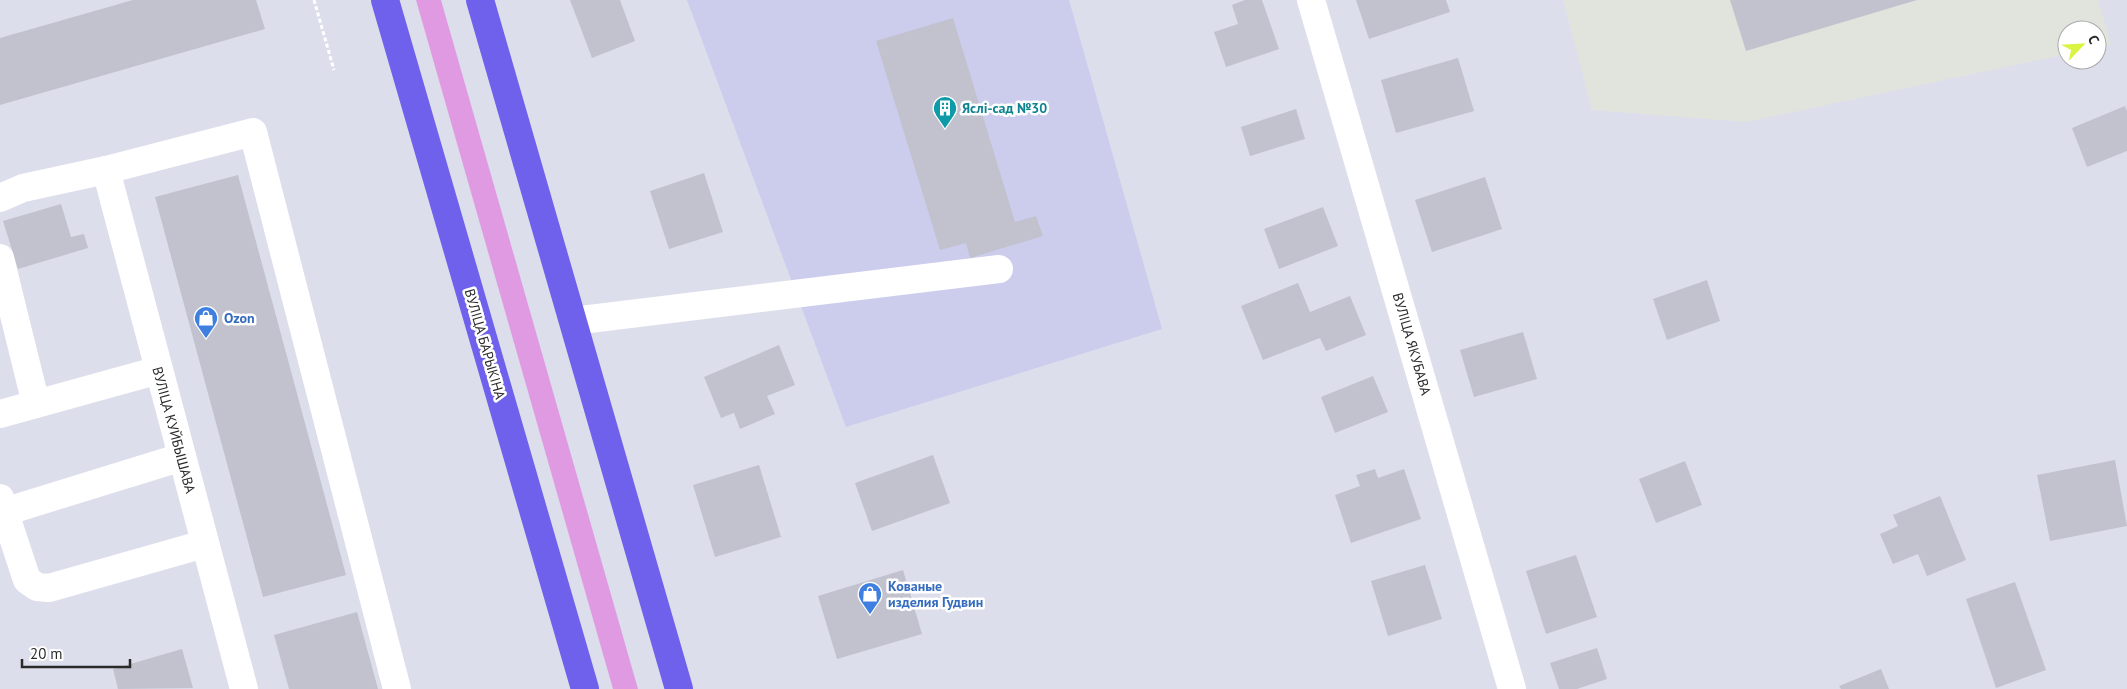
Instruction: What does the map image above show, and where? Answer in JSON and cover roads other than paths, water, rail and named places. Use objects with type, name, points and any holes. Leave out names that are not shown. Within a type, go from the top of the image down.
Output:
[{"type":"main road","name":"ВУЛІЦА БАРЫКІНА","points":[[385,0],[585,689]]},
{"type":"main road","points":[[480,0],[679,689]]},
{"type":"street","name":"ВУЛІЦА ЯКУБАВА","points":[[1312,0],[1512,689]]},
{"type":"street","points":[[0,198],[23,188],[106,170],[253,132],[397,689]]},
{"type":"street","name":"ВУЛІЦА КУЙБЫШАВА","points":[[106,170],[244,689]]},
{"type":"street","points":[[0,258],[36,404]]},
{"type":"street","points":[[573,321],[998,269]]},
{"type":"street","points":[[0,414],[159,370]]},
{"type":"street","points":[[182,457],[2,505],[8,550],[27,580],[37,587],[49,588],[204,544]]},
{"type":"place","name":"Яслі-сад №30","points":[[945,129]]},
{"type":"place","name":"Ozon","points":[[206,339]]},
{"type":"place","name":"Кованые изделия Гудвин","points":[[870,615]]}]
